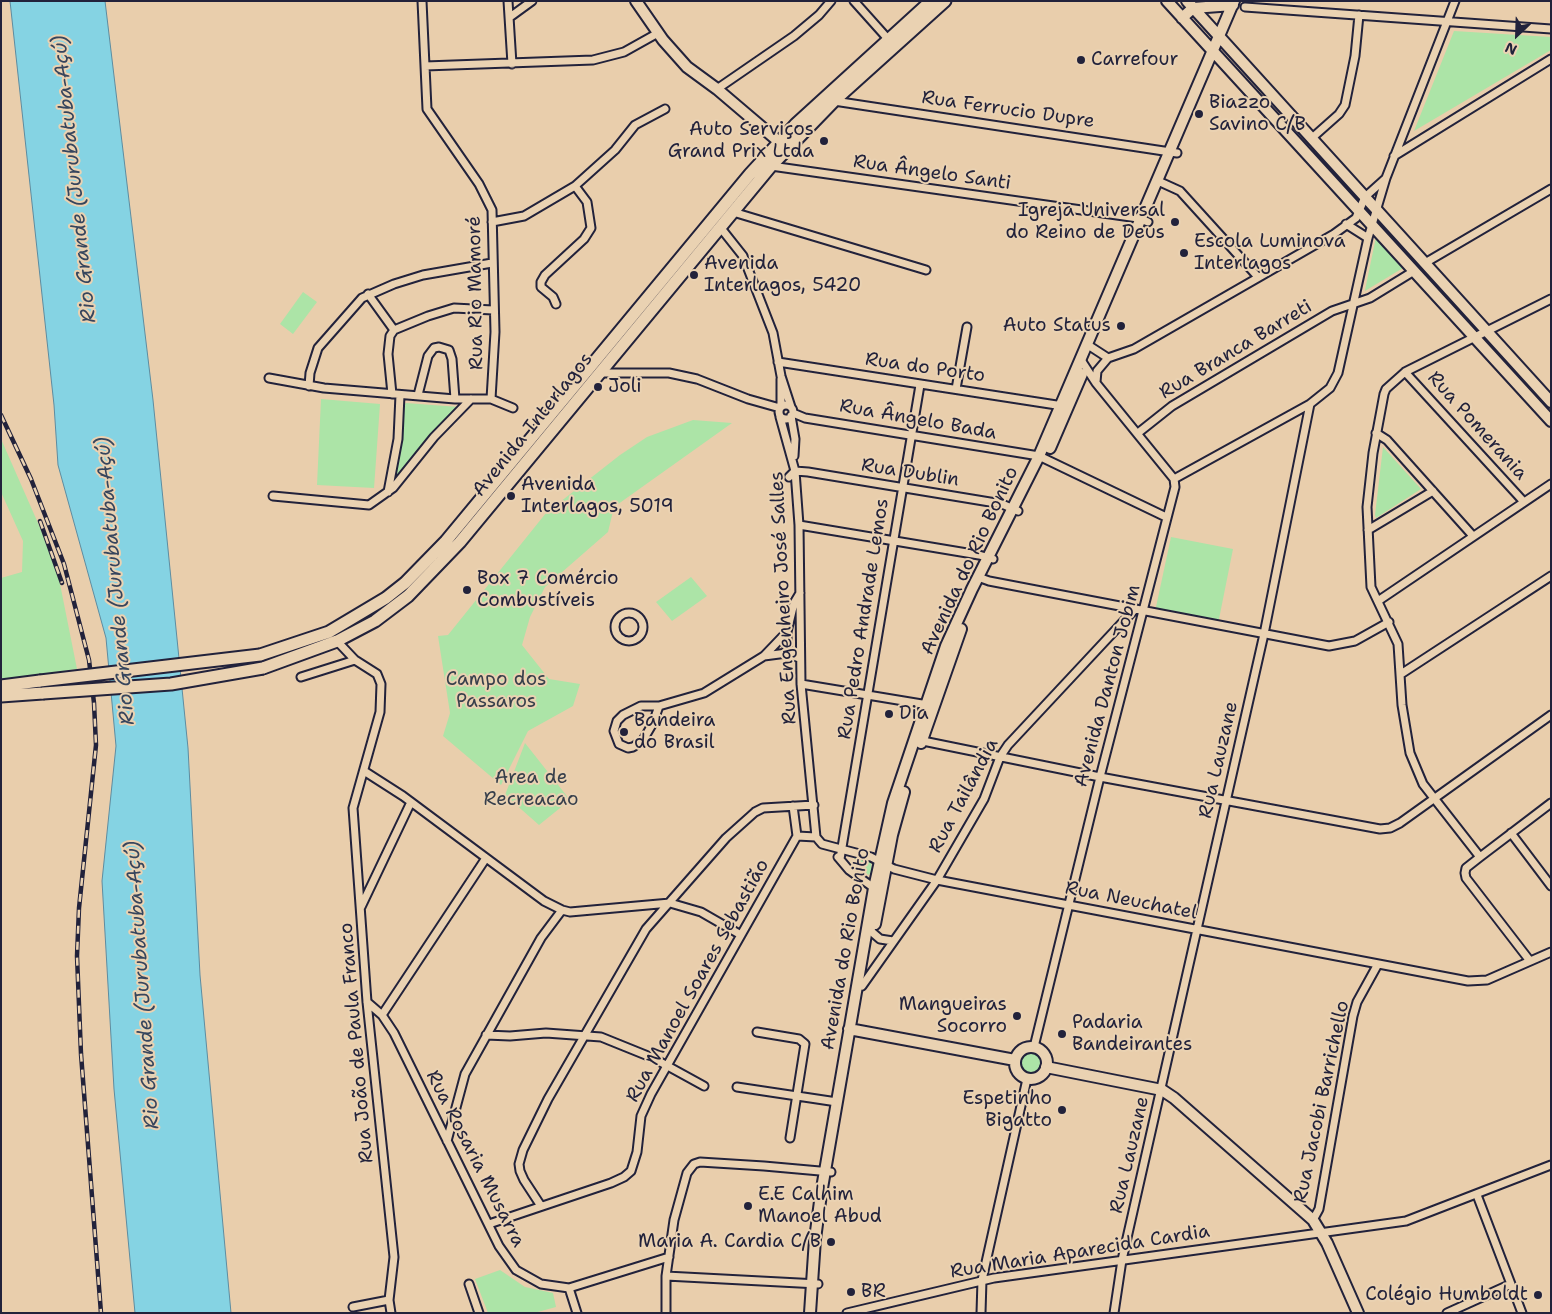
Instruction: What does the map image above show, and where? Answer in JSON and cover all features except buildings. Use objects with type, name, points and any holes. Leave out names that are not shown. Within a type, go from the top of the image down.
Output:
[{"type":"main road","name":"Avenida Interlagos","points":[[41,687],[171,684],[263,668],[337,642],[375,620],[408,596],[439,565],[599,373],[771,166],[783,146],[888,40],[931,1]]},
{"type":"main road","name":"Avenida Interlagos","points":[[41,687],[260,655],[329,632],[386,598],[405,583],[446,541],[750,174],[945,1]]},
{"type":"main road","points":[[1,686],[41,687]]},
{"type":"main road","points":[[1,696],[41,687]]},
{"type":"street","points":[[422,1],[424,66],[512,64],[606,57],[624,52],[658,33]]},
{"type":"street","points":[[508,1],[512,64]]},
{"type":"street","points":[[510,16],[532,1]]},
{"type":"street","points":[[636,1],[658,33],[686,67],[717,89],[783,146]]},
{"type":"street","points":[[717,89],[794,36],[819,15],[831,1]]},
{"type":"street","points":[[854,1],[888,40]]},
{"type":"street","points":[[1167,1],[1551,420]]},
{"type":"street","points":[[1084,362],[1096,383],[1174,480],[1310,404],[1330,388],[1338,373],[1376,208],[1394,156],[1455,1]]},
{"type":"street","points":[[1182,18],[1190,4]]},
{"type":"street","points":[[1190,4],[1238,4],[1551,29]]},
{"type":"street","points":[[1190,4],[1551,402]]},
{"type":"street","name":"Avenida do Rio Bonito","points":[[828,1172],[883,863],[889,817],[930,705],[946,646],[1042,458],[1238,4]]},
{"type":"street","points":[[1312,138],[1339,114],[1345,105],[1356,56],[1359,14]]},
{"type":"street","points":[[1394,156],[1551,60]]},
{"type":"street","name":"Rua Rio Mamoré","points":[[424,66],[429,114],[487,199],[492,222],[493,310],[496,332],[491,399]]},
{"type":"street","name":"Rua Ferrucio Dupre","points":[[834,101],[1174,152]]},
{"type":"street","points":[[492,222],[524,216],[575,186],[615,150],[635,125],[665,109]]},
{"type":"street","name":"Rua Ângelo Santi","points":[[771,166],[1145,220]]},
{"type":"street","points":[[1096,383],[1097,371],[1108,358],[1134,349],[1356,218],[1365,196],[1386,178]]},
{"type":"street","points":[[1161,182],[1180,191],[1258,277]]},
{"type":"street","points":[[556,304],[553,297],[541,286],[544,275],[584,239],[591,228],[587,202],[575,186]]},
{"type":"street","points":[[1425,263],[1551,190]]},
{"type":"street","points":[[732,212],[926,270]]},
{"type":"street","points":[[1346,224],[1368,238]]},
{"type":"street","name":"Rua Engenheiro José Salles","points":[[720,227],[743,256],[773,333],[781,376],[792,412],[795,439],[793,459]]},
{"type":"street","points":[[309,386],[310,373],[318,348],[352,306],[368,294],[423,275],[492,263]]},
{"type":"street","name":"Rua Branca Barreti","points":[[1138,433],[1172,406],[1199,389],[1332,311],[1386,290],[1414,271]]},
{"type":"street","points":[[368,294],[394,330]]},
{"type":"street","points":[[1480,857],[1423,784],[1408,746],[1402,704],[1402,674],[1398,644],[1371,587],[1367,507],[1376,433],[1386,389],[1405,372],[1551,299]]},
{"type":"street","points":[[392,394],[388,354],[390,336],[394,330],[454,308],[493,310]]},
{"type":"street","points":[[956,389],[967,327]]},
{"type":"street","points":[[1091,346],[1108,358]]},
{"type":"street","points":[[418,395],[428,356],[434,348],[439,347],[449,350],[452,359],[455,399]]},
{"type":"street","name":"Rua do Porto","points":[[778,362],[1064,407]]},
{"type":"street","points":[[586,372],[668,373],[697,379],[748,399],[780,407],[786,405],[792,412],[787,419],[780,417]]},
{"type":"street","name":"Rua Pomerania","points":[[1405,372],[1524,502]]},
{"type":"street","name":"Rua Engenheiro José Salles","points":[[781,376],[780,417],[795,471],[795,512],[799,525],[799,658],[816,837]]},
{"type":"street","points":[[269,378],[309,386],[400,395],[455,399],[491,399],[513,408]]},
{"type":"street","name":"Rua Pedro Andrade Lemos","points":[[840,859],[909,436],[920,385]]},
{"type":"street","points":[[388,492],[398,439],[400,395]]},
{"type":"street","points":[[273,496],[361,506],[369,505],[388,492],[434,437],[471,399]]},
{"type":"street","name":"Rua Lauzane","points":[[1114,1313],[1122,1260],[1264,634],[1310,404]]},
{"type":"street","name":"Rua Ângelo Bada","points":[[792,412],[805,418],[1042,458],[1166,518]]},
{"type":"street","points":[[1376,433],[1387,440],[1473,536]]},
{"type":"street","points":[[789,477],[795,471]]},
{"type":"street","name":"Rua Dublin","points":[[795,471],[1002,504],[1015,510]]},
{"type":"street","name":"Avenida Danton Jobim","points":[[1034,1047],[1100,777],[1175,487],[1174,480]]},
{"type":"street","points":[[1378,601],[1551,484]]},
{"type":"street","points":[[1368,530],[1433,491]]},
{"type":"street","points":[[799,525],[990,558]]},
{"type":"street","points":[[1402,674],[1551,576]]},
{"type":"street","points":[[980,578],[1329,646],[1355,641],[1389,622]]},
{"type":"street","points":[[787,653],[787,632],[794,603],[800,592]]},
{"type":"street","name":"Rua Tailândia","points":[[862,986],[937,880],[984,799],[1000,756],[1024,726],[1135,609]]},
{"type":"street","points":[[630,612],[636,614],[643,624],[639,636],[629,641],[618,636],[615,623],[623,613],[630,612]]},
{"type":"street","points":[[659,706],[643,740],[634,747],[628,748],[619,744],[614,732],[617,721],[623,715],[641,706],[659,706],[704,693],[764,656],[787,632]]},
{"type":"street","name":"Rua João de Paula Franco","points":[[337,642],[355,660],[376,674],[381,684],[380,712],[353,808],[367,1002],[394,1257],[389,1300],[391,1313]]},
{"type":"street","points":[[764,656],[787,653],[800,646]]},
{"type":"street","points":[[787,653],[799,658]]},
{"type":"street","points":[[301,677],[355,660]]},
{"type":"street","points":[[801,684],[930,705]]},
{"type":"street","points":[[918,740],[1100,777],[1380,829],[1390,828],[1400,823],[1551,716]]},
{"type":"street","points":[[364,771],[411,802],[544,901],[562,910],[570,912],[670,903],[701,912],[741,935]]},
{"type":"street","points":[[361,907],[411,802]]},
{"type":"street","points":[[1530,961],[1466,878],[1466,868],[1551,803]]},
{"type":"street","points":[[541,1206],[524,1180],[519,1164],[532,1129],[646,929],[726,838],[755,812],[763,808],[814,805]]},
{"type":"street","points":[[793,806],[797,836],[816,837],[822,844],[830,847],[866,884],[874,888]]},
{"type":"street","points":[[1511,833],[1551,886]]},
{"type":"street","name":"Rua Manoel Soares Sebastião","points":[[489,1224],[624,1177],[631,1171],[636,1158],[642,1116],[668,1065],[797,836]]},
{"type":"street","name":"Rua Neuchatel","points":[[830,847],[842,849],[883,863],[894,869],[937,880],[1477,982],[1551,952]]},
{"type":"street","points":[[382,1015],[486,858]]},
{"type":"street","name":"Avenida do Rio Bonito","points":[[810,1313],[825,1214],[837,1102],[862,986],[874,888],[883,863]]},
{"type":"street","points":[[447,1141],[465,1074],[541,938],[562,910]]},
{"type":"street","points":[[870,929],[880,939],[893,941]]},
{"type":"street","name":"Rua Jacobi Barrichello","points":[[1313,1220],[1319,1209],[1353,1016],[1357,1002],[1378,964]]},
{"type":"street","name":"Rua Rosaria Musarra","points":[[367,1002],[382,1015],[394,1033],[489,1224],[511,1265],[516,1270],[541,1284],[569,1288],[669,1257]]},
{"type":"street","points":[[852,1030],[1015,1060]]},
{"type":"street","points":[[757,1032],[799,1039],[805,1044],[790,1138]]},
{"type":"street","points":[[486,1035],[585,1034],[616,1041],[668,1065],[704,1086]]},
{"type":"street","points":[[1034,1047],[1046,1056],[1046,1066],[1037,1078],[1027,1079],[1018,1074],[1015,1060],[1020,1051],[1034,1047]]},
{"type":"street","points":[[1046,1066],[1162,1090],[1174,1098],[1313,1220],[1358,1313]]},
{"type":"street","points":[[981,1313],[982,1280],[1027,1079]]},
{"type":"street","points":[[737,1087],[837,1102]]},
{"type":"street","points":[[666,1313],[666,1276],[674,1220],[686,1173],[694,1164],[700,1162],[828,1172]]},
{"type":"street","name":"Rua Maria Aparecida Cardia","points":[[847,1313],[982,1280],[1406,1221],[1551,1165]]},
{"type":"street","points":[[1477,1195],[1522,1313]]},
{"type":"street","points":[[666,1276],[815,1283]]},
{"type":"street","name":"Avenida do Rio Bonito","points":[[815,1283],[816,1313]]},
{"type":"street","points":[[469,1284],[479,1313]]},
{"type":"street","points":[[1447,1313],[1511,1284]]},
{"type":"street","points":[[569,1288],[577,1313]]},
{"type":"street","points":[[353,1307],[389,1300]]},
{"type":"green space","points":[[1454,31],[1551,37],[1551,50],[1414,131]]},
{"type":"green space","points":[[1376,237],[1403,268],[1365,291],[1365,290]]},
{"type":"green space","points":[[303,292],[317,302],[293,334],[280,324]]},
{"type":"green space","points":[[321,399],[380,404],[374,488],[317,485]]},
{"type":"green space","points":[[406,403],[459,407],[395,479],[402,440],[402,407]]},
{"type":"green space","name":"Campo dos Passaros","points":[[693,420],[732,423],[614,507],[608,532],[545,587],[530,617],[522,645],[549,679],[580,684],[573,706],[528,731],[501,785],[443,736],[450,713],[438,636],[448,635],[546,513],[620,455],[647,437]]},
{"type":"green space","points":[[1,439],[56,564],[77,669],[1,681],[1,578],[22,572],[23,541],[1,492]]},
{"type":"green space","points":[[1383,447],[1421,489],[1376,518],[1375,515]]},
{"type":"green space","points":[[1171,537],[1233,549],[1218,624],[1159,612],[1156,607]]},
{"type":"green space","points":[[691,577],[707,596],[672,621],[656,602]]},
{"type":"green space","name":"Area de Recreacao","points":[[525,743],[570,800],[539,825],[505,795]]},
{"type":"green space","points":[[850,853],[871,860],[872,872],[868,875]]},
{"type":"green space","points":[[1031,1051],[1039,1055],[1043,1063],[1039,1071],[1031,1075],[1023,1071],[1019,1063],[1023,1055]]},
{"type":"green space","points":[[500,1270],[525,1287],[553,1293],[556,1307],[534,1313],[488,1313],[475,1279]]},
{"type":"water","name":"Rio Grande (Jurubatuba-Açú)","points":[[10,1],[105,1],[153,400],[188,748],[200,975],[231,1313],[135,1313],[114,1089],[102,881],[116,746],[106,638],[58,465],[54,405]]},
{"type":"railway","points":[[1,415],[31,479],[64,564],[89,660],[94,703],[96,745],[79,908],[77,956],[81,1054],[101,1313]]},
{"type":"railway","points":[[40,521],[62,583]]},
{"type":"place","name":"Carrefour","points":[[1081,60]]},
{"type":"place","name":"Biazzo Savino C/B","points":[[1199,114]]},
{"type":"place","name":"Auto Serviços Grand Prix Ltda","points":[[824,141]]},
{"type":"place","name":"Igreja Universal do Reino de Deus","points":[[1175,222]]},
{"type":"place","name":"Escola Luminova Interlagos","points":[[1184,253]]},
{"type":"place","name":"Avenida Interlagos, 5420","points":[[694,275]]},
{"type":"place","name":"Auto Status","points":[[1121,326]]},
{"type":"place","name":"Joli","points":[[598,387]]},
{"type":"place","name":"Avenida Interlagos, 5019","points":[[511,496]]},
{"type":"place","name":"Box 7 Comércio Combustíveis","points":[[467,590]]},
{"type":"place","name":"Dia","points":[[889,714]]},
{"type":"place","name":"Bandeira do Brasil","points":[[624,732]]},
{"type":"place","name":"Mangueiras Socorro","points":[[1017,1016]]},
{"type":"place","name":"Padaria Bandeirantes","points":[[1062,1034]]},
{"type":"place","name":"Espetinho Bigatto","points":[[1062,1110]]},
{"type":"place","name":"E.E Calhim Manoel Abud","points":[[748,1206]]},
{"type":"place","name":"Maria A. Cardia C/B","points":[[831,1242]]},
{"type":"place","name":"BR","points":[[851,1292]]},
{"type":"place","name":"Colégio Humboldt","points":[[1538,1295]]}]
